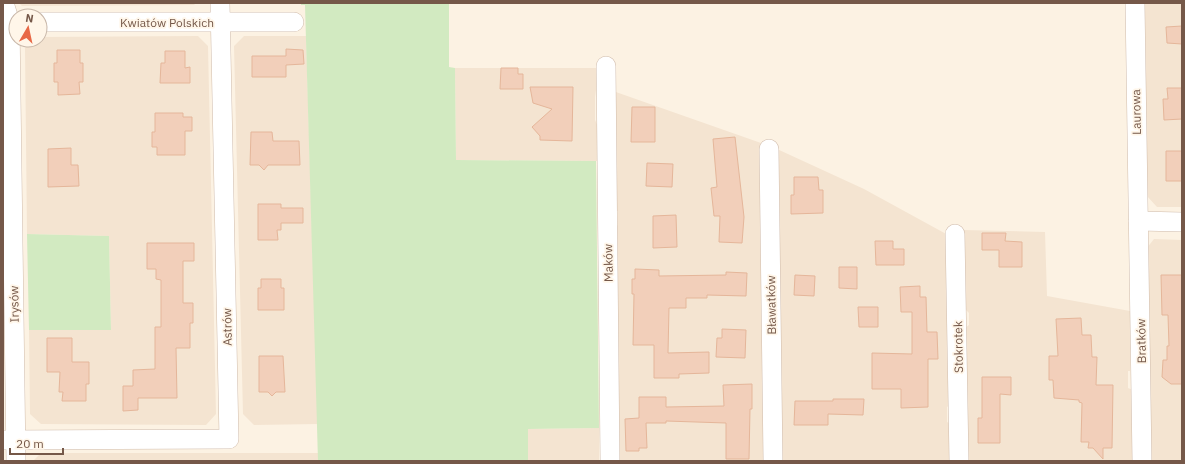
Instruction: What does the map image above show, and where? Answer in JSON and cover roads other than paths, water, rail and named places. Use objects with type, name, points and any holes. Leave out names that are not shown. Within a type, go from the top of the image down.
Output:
[{"type":"street","name":"Astrów","points":[[9,440],[229,439],[220,3]]},
{"type":"street","name":"Laurowa","points":[[1135,3],[1138,221]]},
{"type":"street","name":"Kwiatów Polskich","points":[[48,22],[294,22]]},
{"type":"street","name":"Irysów","points":[[13,48],[9,440],[16,461]]},
{"type":"street","name":"Maków","points":[[606,66],[610,461]]},
{"type":"street","name":"Bławatków","points":[[769,148],[773,461]]},
{"type":"street","points":[[1138,221],[1182,222]]},
{"type":"street","name":"Bratków","points":[[1138,221],[1142,461]]},
{"type":"street","name":"Stokrotek","points":[[955,234],[959,461]]}]
